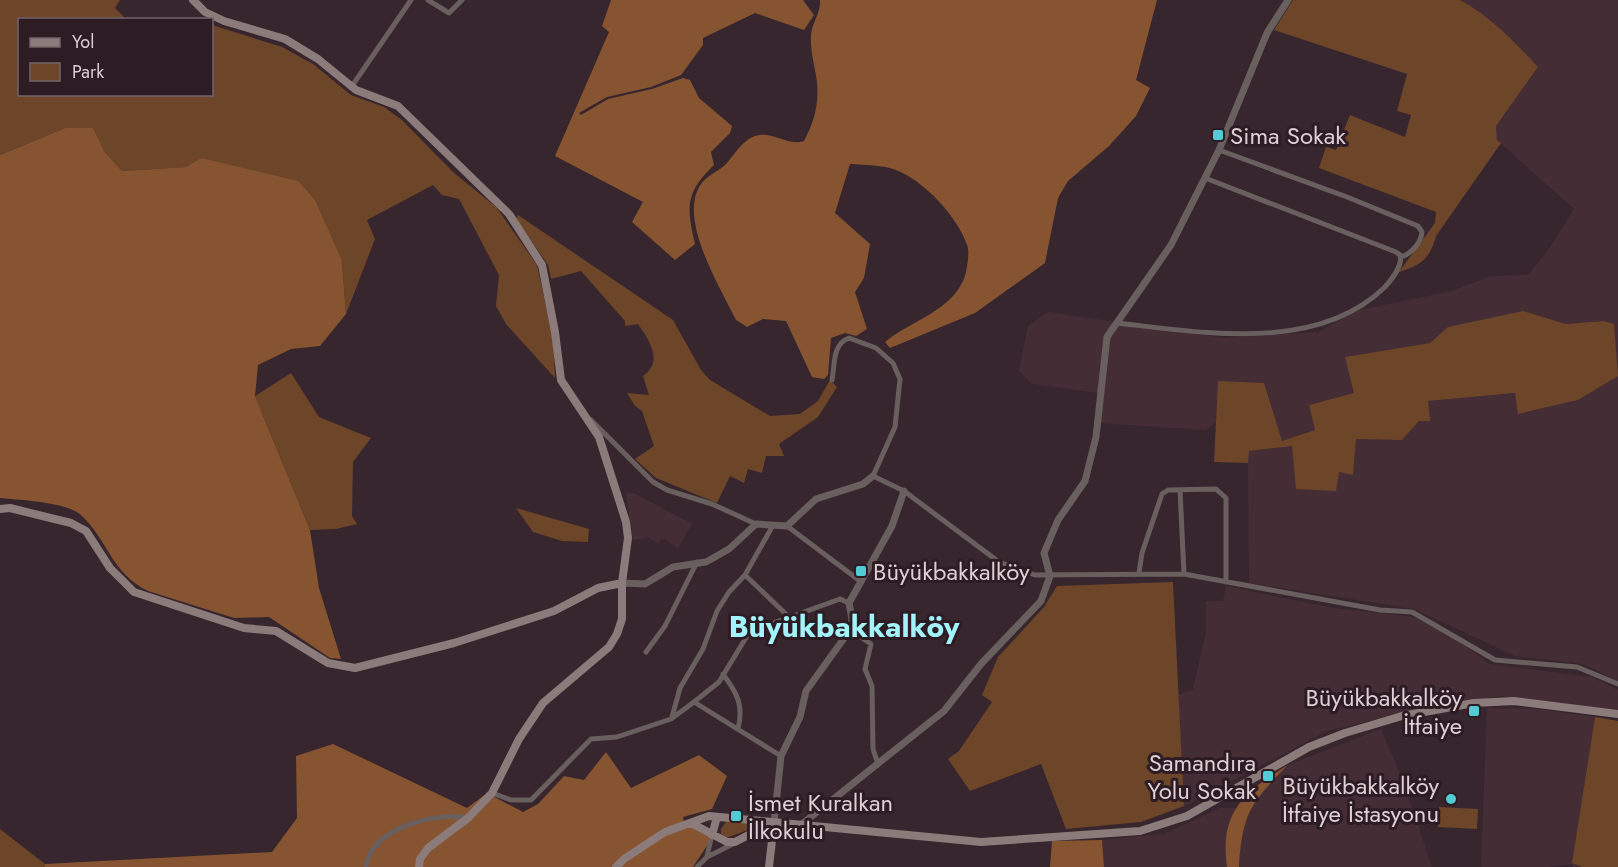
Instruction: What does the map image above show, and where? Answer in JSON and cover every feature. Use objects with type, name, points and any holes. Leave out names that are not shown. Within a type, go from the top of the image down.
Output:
[{"type":"main road","points":[[193,0],[205,12],[214,16],[285,39],[318,59],[352,86],[398,106],[509,214],[542,265],[555,332],[561,380],[564,388],[599,437],[626,522],[628,538],[622,583],[622,619],[617,634],[609,647],[543,703],[519,739],[492,793],[468,818],[428,848],[420,859],[419,867]]},
{"type":"main road","points":[[0,509],[10,508],[30,513],[71,524],[86,531],[110,568],[135,592],[244,628],[276,631],[328,663],[355,668],[454,643],[554,611],[598,588],[622,583]]},
{"type":"main road","points":[[616,867],[624,859],[665,832],[709,816],[981,842],[1126,833],[1155,828],[1187,816],[1294,755],[1329,738],[1402,716],[1474,703],[1514,701],[1618,714]]},
{"type":"main road","points":[[712,835],[717,817]]},
{"type":"main road","points":[[691,823],[727,842],[735,842],[774,823]]},
{"type":"main road","points":[[769,867],[774,823]]},
{"type":"street","points":[[352,86],[411,0]]},
{"type":"street","points":[[428,0],[449,13],[462,0]]},
{"type":"street","points":[[802,824],[944,711],[981,664],[1041,602],[1050,576],[1044,553],[1058,520],[1085,481],[1096,437],[1107,337],[1171,245],[1219,150],[1267,33],[1288,0]]},
{"type":"street","points":[[1116,323],[1227,333],[1266,332],[1312,326],[1350,311],[1376,294],[1392,278],[1401,258],[1409,254],[1421,239],[1422,232],[1418,226],[1219,150]]},
{"type":"street","points":[[1205,178],[1396,252],[1401,258]]},
{"type":"street","points":[[583,412],[652,482],[667,490],[711,504],[756,524],[772,527],[787,526],[816,499],[863,484],[873,476],[895,427],[900,379],[893,363],[876,348],[849,338],[841,342],[837,349],[832,380]]},
{"type":"street","points":[[873,476],[904,491],[999,562],[1035,575],[1184,574],[1380,610],[1412,612],[1495,660],[1578,668],[1618,684]]},
{"type":"street","points":[[1139,573],[1142,553],[1161,496],[1168,490],[1216,489],[1226,498],[1226,582]]},
{"type":"street","points":[[1180,490],[1184,574]]},
{"type":"street","points":[[774,823],[781,756],[800,717],[806,691],[850,630],[852,619],[849,603],[892,526],[904,491]]},
{"type":"street","points":[[622,583],[645,584],[673,567],[706,562],[729,549],[756,524]]},
{"type":"street","points":[[787,526],[860,580]]},
{"type":"street","points":[[671,719],[680,688],[703,649],[717,611],[729,592],[745,574],[772,527]]},
{"type":"street","points":[[646,652],[665,626],[697,562]]},
{"type":"street","points":[[745,574],[789,618]]},
{"type":"street","points":[[492,793],[510,800],[531,800],[591,739],[616,737],[671,719],[694,702],[719,682],[747,636],[760,628],[840,599],[849,603]]},
{"type":"street","points":[[850,630],[871,644],[865,669],[872,686],[873,749],[878,764]]},
{"type":"street","points":[[723,674],[736,691],[741,705],[738,729]]},
{"type":"street","points":[[694,702],[781,756]]},
{"type":"street","points":[[366,867],[367,856],[372,849],[395,831],[428,819],[448,815],[468,818]]},
{"type":"street","points":[[707,857],[712,835]]},
{"type":"street","points":[[697,867],[707,857],[735,842]]},
{"type":"shaded area","points":[[611,0],[803,0],[814,15],[804,30],[755,13],[703,38],[703,45],[681,75],[651,87],[607,97],[579,113],[581,115],[608,99],[652,89],[683,78],[690,80],[699,98],[732,126],[730,133],[711,152],[714,165],[693,192],[690,219],[695,244],[675,260],[632,222],[643,202],[555,156],[609,32],[602,26]]},
{"type":"shaded area","points":[[820,0],[1157,0],[1136,80],[1150,88],[1136,116],[1109,146],[1068,181],[1058,198],[1045,263],[975,313],[890,348],[885,342],[941,307],[959,288],[966,273],[968,248],[948,212],[917,182],[891,168],[850,164],[835,213],[870,244],[864,278],[855,292],[867,329],[856,336],[845,333],[831,338],[828,375],[824,379],[812,377],[786,321],[763,319],[747,327],[736,320],[704,252],[697,233],[694,215],[695,198],[701,184],[726,164],[750,139],[766,135],[792,142],[804,141],[811,127],[816,106],[817,82],[811,35]]},
{"type":"shaded area","points":[[1461,0],[1618,0],[1618,681],[1584,664],[1515,656],[1414,609],[1249,583],[1248,451],[1292,445],[1338,472],[1353,474],[1356,439],[1402,440],[1419,421],[1428,401],[1515,393],[1519,414],[1578,400],[1617,376],[1603,321],[1566,324],[1523,311],[1449,327],[1430,343],[1345,357],[1355,393],[1309,405],[1315,430],[1282,441],[1218,381],[1216,422],[1206,430],[1096,423],[1098,393],[1032,384],[1019,371],[1028,326],[1048,312],[1222,338],[1318,332],[1337,322],[1345,313],[1452,291],[1488,277],[1529,274],[1549,249],[1574,209],[1497,140],[1496,126],[1538,67],[1512,39]]},
{"type":"shaded area","points":[[65,128],[93,128],[104,151],[122,171],[186,167],[201,158],[298,181],[315,200],[342,261],[346,314],[320,346],[291,349],[258,365],[255,396],[310,530],[319,588],[341,659],[330,658],[269,617],[234,618],[148,591],[136,584],[118,566],[98,535],[81,515],[65,507],[42,502],[0,498],[0,155]]},
{"type":"shaded area","points":[[626,493],[634,493],[692,524],[678,548],[662,538],[658,543],[649,538],[633,540]]},
{"type":"shaded area","points":[[1226,586],[1333,608],[1414,617],[1454,637],[1489,664],[1592,677],[1618,690],[1618,711],[1500,696],[1419,709],[1327,731],[1184,806],[1178,695],[1193,689],[1206,632],[1206,601],[1223,601]]},
{"type":"shaded area","points":[[1487,708],[1537,709],[1595,717],[1572,863],[1582,867],[1573,867],[1572,864],[1548,867],[1481,867]]},
{"type":"shaded area","points":[[1381,729],[1404,783],[1432,867],[1239,867],[1241,831],[1259,794],[1288,765]]},
{"type":"shaded area","points":[[333,744],[467,808],[487,793],[523,812],[538,804],[564,776],[584,780],[606,752],[631,788],[699,755],[727,776],[712,809],[683,817],[685,828],[699,828],[712,838],[693,867],[45,867],[45,864],[272,852],[297,818],[296,756]]},
{"type":"shaded area","points":[[1288,765],[1265,789],[1251,810],[1243,834],[1239,867],[1227,867],[1227,832],[1231,817],[1238,805],[1259,784]]},
{"type":"shaded area","points":[[1220,808],[1235,808],[1225,850],[1227,867],[1104,867],[1102,840],[1164,834]]},
{"type":"shaded area","points":[[1102,840],[1104,867],[1050,867],[1052,841]]},
{"type":"green space","points":[[0,0],[120,0],[115,8],[125,18],[18,18],[18,96],[213,96],[213,25],[282,47],[313,64],[351,95],[384,107],[402,120],[453,172],[496,207],[537,265],[553,338],[555,378],[506,324],[496,306],[499,275],[459,199],[442,195],[433,185],[367,220],[375,239],[346,314],[342,261],[201,158],[187,167],[122,171],[104,151],[65,128],[0,155]]},
{"type":"green space","points":[[1293,0],[1460,0],[1492,22],[1538,67],[1496,126],[1497,140],[1501,143],[1436,236],[1427,256],[1413,267],[1399,272],[1435,223],[1436,212],[1319,168],[1326,147],[1336,150],[1350,115],[1405,137],[1411,115],[1397,111],[1407,74],[1274,30]]},
{"type":"green space","points":[[518,215],[673,320],[701,370],[710,380],[770,416],[800,414],[818,401],[830,380],[837,387],[818,417],[779,444],[784,456],[766,456],[762,473],[748,469],[744,483],[730,476],[717,503],[656,478],[635,459],[654,446],[642,411],[635,406],[627,393],[649,395],[643,376],[653,364],[653,350],[650,344],[638,324],[625,326],[625,321],[581,271],[551,279],[548,265],[516,219]]},
{"type":"green space","points":[[1523,311],[1566,324],[1603,321],[1614,324],[1618,376],[1578,400],[1518,414],[1515,393],[1428,401],[1430,421],[1419,421],[1402,440],[1356,439],[1353,475],[1339,472],[1336,491],[1296,489],[1292,446],[1249,451],[1248,463],[1214,462],[1218,381],[1264,383],[1282,441],[1315,430],[1309,405],[1354,393],[1345,357],[1430,343],[1448,327]]},
{"type":"green space","points":[[291,373],[319,417],[371,438],[353,462],[352,516],[357,524],[336,529],[310,530],[255,396]]},
{"type":"green space","points":[[516,508],[589,529],[588,542],[562,541],[533,532]]},
{"type":"green space","points":[[1173,582],[1184,806],[1141,822],[1066,829],[1041,764],[970,791],[948,759],[959,751],[992,702],[982,695],[998,657],[1044,607],[1057,586]]},
{"type":"green space","points":[[1595,717],[1618,721],[1618,867],[1582,867],[1572,863]]},
{"type":"green space","points":[[1439,807],[1478,809],[1477,829],[1438,827]]},
{"type":"green space","points":[[728,819],[757,822],[761,825],[726,838],[721,834],[721,829]]},
{"type":"green space","points":[[0,829],[45,864],[45,867],[0,867]]},
{"type":"place","name":"Sima Sokak","points":[[1218,135]]},
{"type":"place","name":"Büyükbakkalköy","points":[[861,571]]},
{"type":"place","name":"Büyükbakkalköy İtfaiye","points":[[1474,711]]},
{"type":"place","name":"Samandıra Yolu Sokak","points":[[1268,776]]},
{"type":"place","name":"Büyükbakkalköy İtfaiye İstasyonu","points":[[1451,799]]},
{"type":"place","name":"İsmet Kuralkan İlkokulu","points":[[736,816]]},
{"type":"district","name":"Büyükbakkalköy","points":[[844,626]]}]
